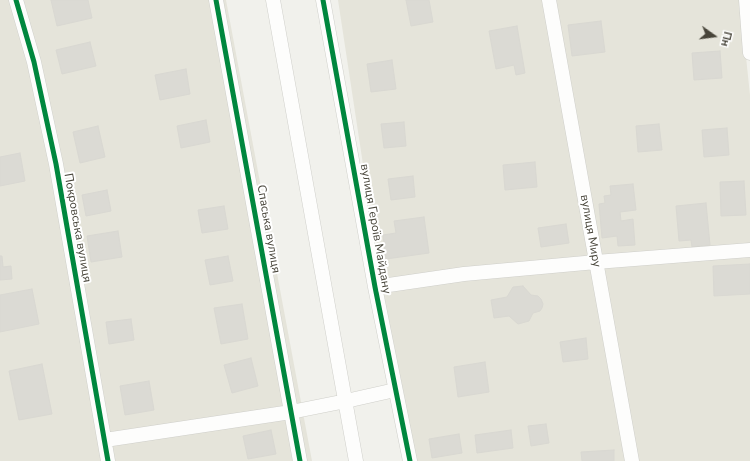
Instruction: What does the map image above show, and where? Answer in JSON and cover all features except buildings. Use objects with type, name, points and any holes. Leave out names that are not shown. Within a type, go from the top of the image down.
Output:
[{"type":"street","name":"Покровська вулиця","points":[[16,0],[34,62],[56,164],[108,461]]},
{"type":"street","name":"Спаська вулиця","points":[[216,0],[300,461]]},
{"type":"street","points":[[273,0],[356,461]]},
{"type":"street","name":"вулиця Героїв Майдану","points":[[323,0],[375,287],[410,461]]},
{"type":"street","name":"вулиця Миру","points":[[549,0],[632,461]]},
{"type":"street","points":[[746,0],[750,53]]},
{"type":"street","points":[[375,287],[464,274],[750,250]]},
{"type":"street","points":[[104,440],[291,412],[395,390]]},
{"type":"shaded area","points":[[0,0],[226,0],[312,461],[0,461]]},
{"type":"shaded area","points":[[338,0],[740,0],[750,95],[750,461],[417,461],[383,296]]},
{"type":"cycle path","points":[[16,0],[34,62],[56,164],[108,461]]},
{"type":"cycle path","points":[[216,0],[300,461]]},
{"type":"cycle path","points":[[323,0],[375,287],[410,461]]}]
